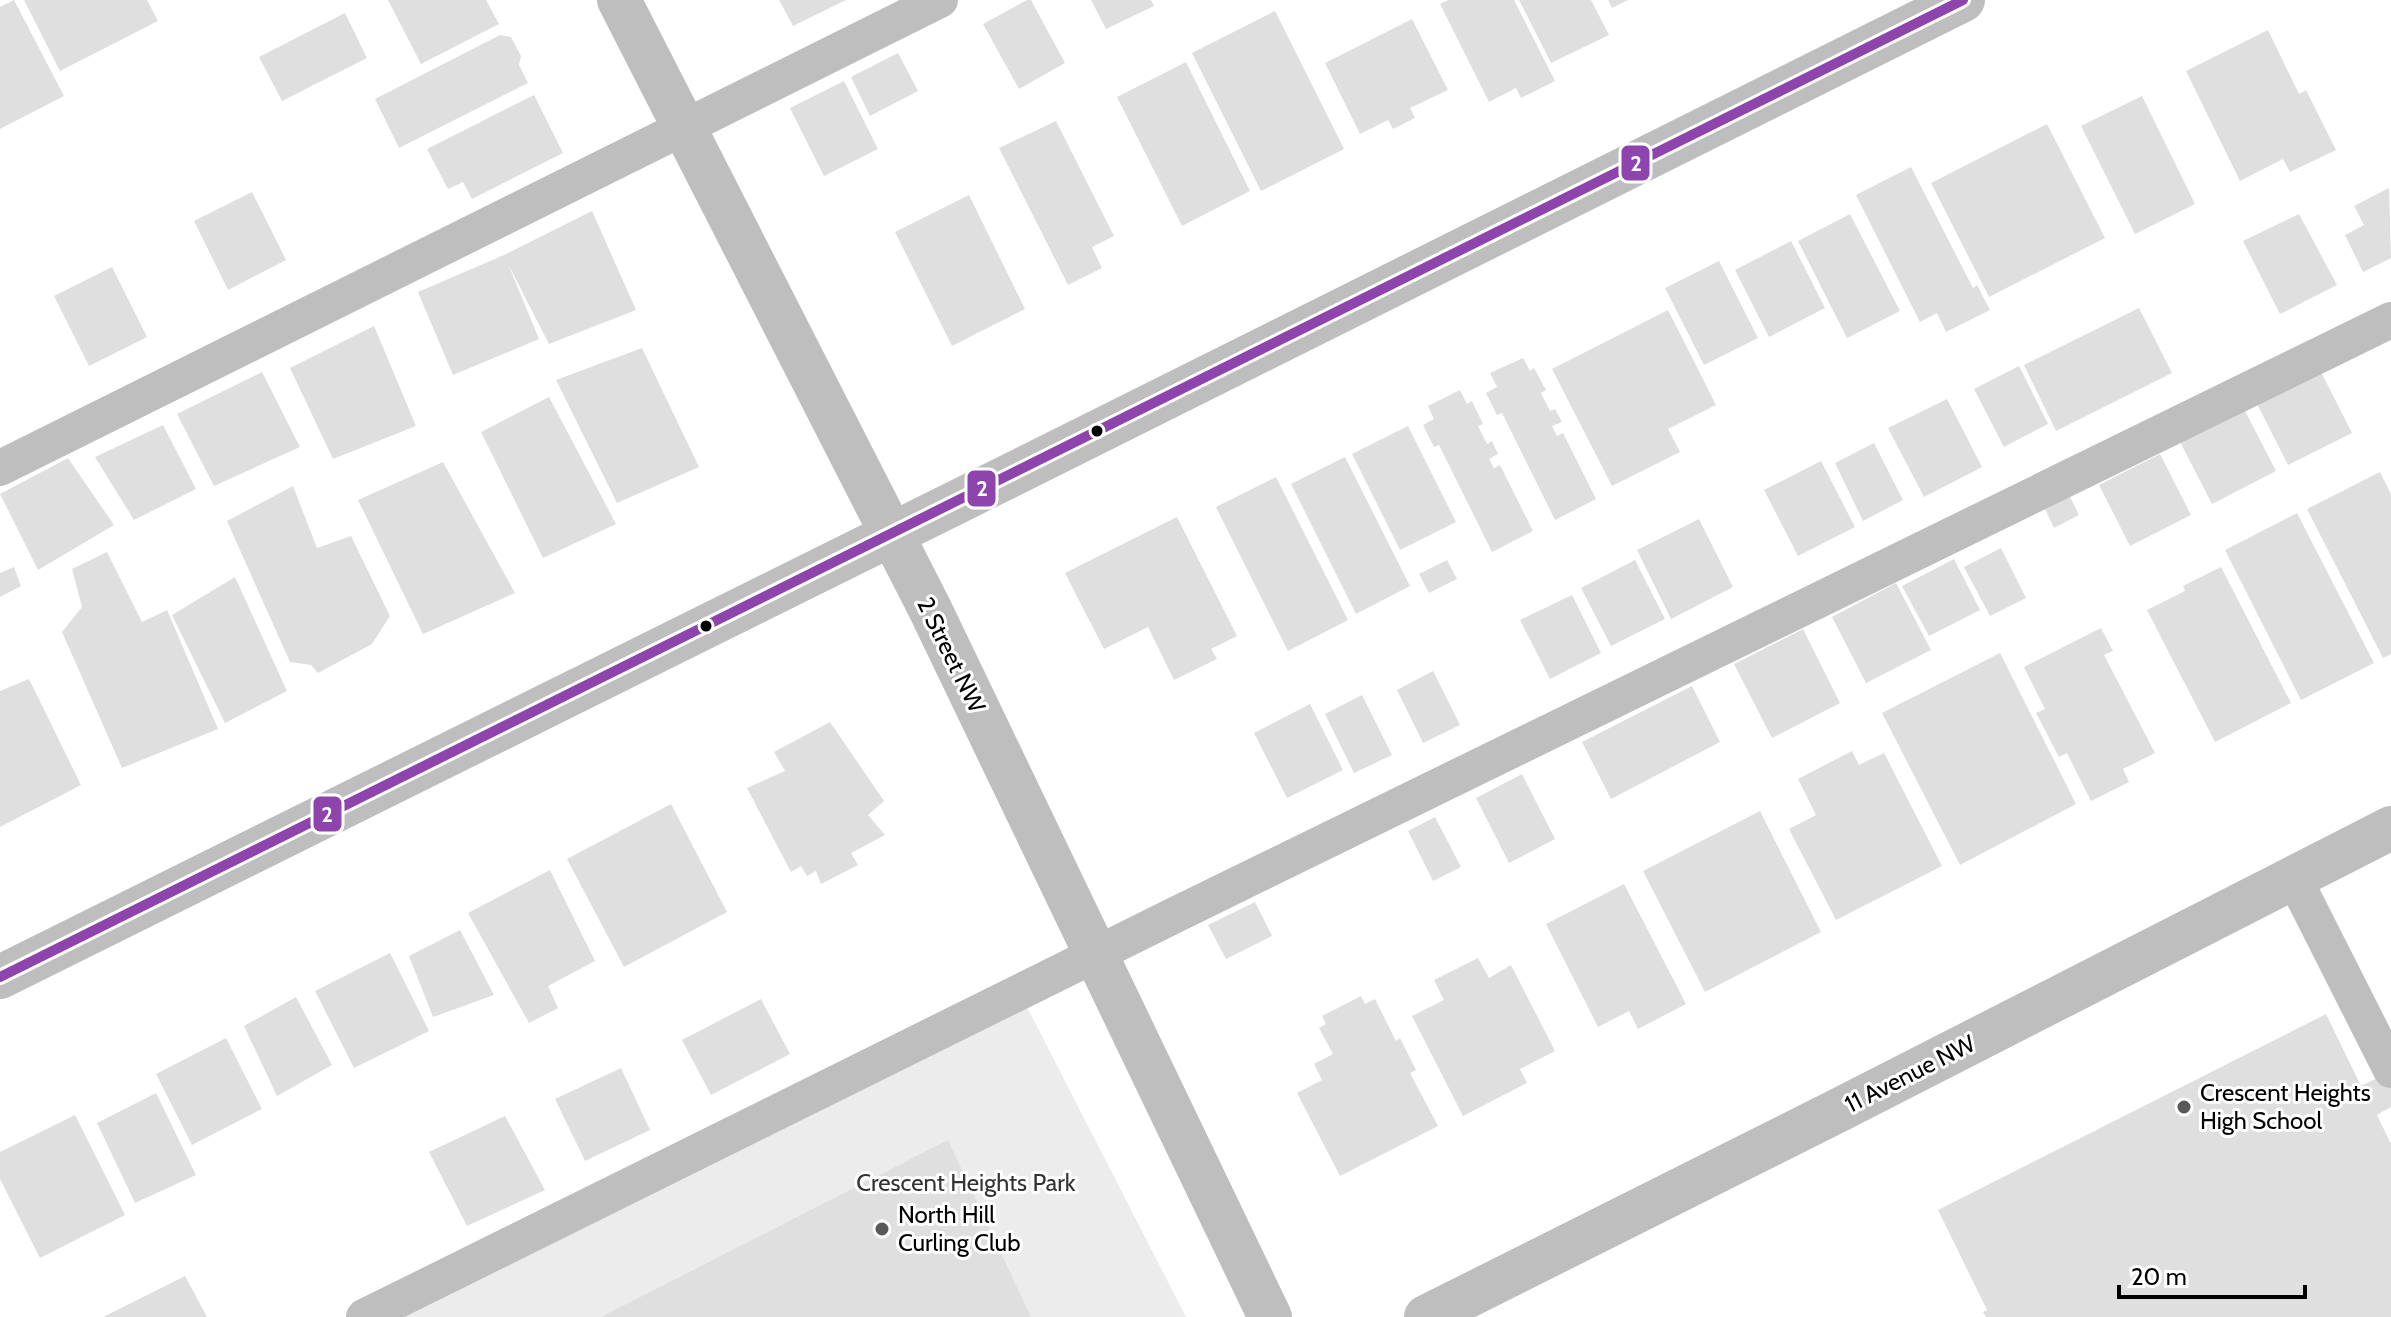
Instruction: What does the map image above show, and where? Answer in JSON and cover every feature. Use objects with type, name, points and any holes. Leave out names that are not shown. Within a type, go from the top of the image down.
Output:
[{"type":"street","name":"2 Street NW","points":[[619,0],[930,609],[1270,1317]]},
{"type":"street","points":[[0,977],[1963,0]]},
{"type":"street","name":"11 Avenue NW","points":[[1426,1317],[2391,828]]},
{"type":"lane","points":[[0,468],[940,0]]},
{"type":"lane","points":[[364,1317],[2391,320]]},
{"type":"lane","points":[[2294,878],[2391,1070]]},
{"type":"green space","name":"Crescent Heights Park","points":[[1025,1003],[1186,1317],[397,1317]]},
{"type":"building","points":[[14,0],[64,96],[0,129],[0,7]]},
{"type":"building","points":[[24,0],[147,0],[158,21],[60,71]]},
{"type":"building","points":[[388,0],[486,0],[499,24],[421,64]]},
{"type":"building","points":[[779,0],[846,0],[793,26]]},
{"type":"building","points":[[1031,0],[1065,63],[1019,89],[983,24]]},
{"type":"building","points":[[1091,0],[1151,0],[1154,6],[1106,29]]},
{"type":"building","points":[[1448,0],[1514,0],[1555,81],[1521,98],[1516,88],[1489,102],[1440,4]]},
{"type":"building","points":[[1519,0],[1591,0],[1609,35],[1551,63]]},
{"type":"building","points":[[1608,0],[1628,0],[1612,8]]},
{"type":"building","points":[[1275,11],[1344,149],[1261,191],[1192,53]]},
{"type":"building","points":[[345,13],[367,58],[282,101],[259,57]]},
{"type":"building","points":[[1412,19],[1448,90],[1410,108],[1415,118],[1393,129],[1388,120],[1360,134],[1325,63]]},
{"type":"building","points":[[2268,30],[2299,94],[2306,90],[2336,150],[2290,172],[2283,159],[2240,181],[2186,71]]},
{"type":"building","points":[[500,35],[511,37],[521,56],[519,65],[528,83],[399,148],[375,99]]},
{"type":"building","points":[[898,53],[918,91],[870,116],[851,77]]},
{"type":"building","points":[[1186,62],[1250,191],[1182,226],[1117,97]]},
{"type":"building","points":[[844,81],[878,149],[824,176],[790,108]]},
{"type":"building","points":[[534,95],[563,153],[472,199],[463,182],[448,189],[427,149]]},
{"type":"building","points":[[2142,96],[2195,204],[2135,234],[2081,126]]},
{"type":"building","points":[[1056,121],[1114,236],[1092,247],[1102,268],[1068,285],[999,148]]},
{"type":"building","points":[[2047,124],[2105,238],[1989,297],[1931,183]]},
{"type":"building","points":[[1911,167],[1973,288],[1977,285],[1990,310],[1946,332],[1937,313],[1920,322],[1856,195]]},
{"type":"building","points":[[2389,188],[2391,258],[2363,272],[2345,235],[2364,225],[2354,206]]},
{"type":"building","points":[[252,192],[286,260],[228,290],[194,221]]},
{"type":"building","points":[[969,195],[1025,309],[952,346],[895,232]]},
{"type":"building","points":[[592,211],[636,310],[549,344],[508,264],[539,339],[453,375],[418,292],[504,255]]},
{"type":"building","points":[[1850,214],[1900,311],[1847,338],[1798,241]]},
{"type":"building","points":[[2299,214],[2337,285],[2280,314],[2243,241]]},
{"type":"building","points":[[1791,241],[1825,308],[1769,337],[1735,270]]},
{"type":"building","points":[[1719,261],[1758,338],[1704,365],[1665,288]]},
{"type":"building","points":[[112,267],[147,337],[89,366],[54,296]]},
{"type":"building","points":[[2139,308],[2172,373],[2056,431],[2024,365]]},
{"type":"building","points":[[1668,310],[1716,405],[1668,429],[1680,452],[1612,486],[1552,369]]},
{"type":"building","points":[[374,326],[416,426],[333,459],[290,368]]},
{"type":"building","points":[[642,348],[699,467],[617,503],[556,380]]},
{"type":"building","points":[[1523,358],[1530,371],[1534,368],[1546,390],[1541,393],[1550,411],[1555,409],[1562,422],[1552,426],[1557,436],[1563,433],[1596,499],[1555,520],[1502,413],[1497,415],[1486,393],[1497,387],[1490,373]]},
{"type":"building","points":[[2019,366],[2048,424],[2004,447],[1974,389]]},
{"type":"building","points":[[2319,368],[2352,433],[2288,465],[2255,400]]},
{"type":"building","points":[[262,372],[300,447],[214,486],[177,414]]},
{"type":"building","points":[[1460,390],[1467,404],[1472,401],[1483,424],[1478,426],[1487,444],[1492,441],[1498,454],[1489,459],[1494,468],[1500,465],[1533,531],[1492,552],[1439,445],[1434,447],[1423,425],[1434,419],[1428,406]]},
{"type":"building","points":[[549,397],[616,524],[543,558],[481,432]]},
{"type":"building","points":[[1947,399],[1982,467],[1924,497],[1888,428]]},
{"type":"building","points":[[2243,407],[2276,471],[2212,504],[2179,440]]},
{"type":"building","points":[[163,425],[196,489],[134,520],[95,457]]},
{"type":"building","points":[[1408,426],[1456,522],[1400,550],[1352,454]]},
{"type":"building","points":[[1874,443],[1903,500],[1863,521],[1835,463]]},
{"type":"building","points":[[2160,454],[2191,515],[2130,546],[2099,485]]},
{"type":"building","points":[[1345,457],[1410,586],[1356,614],[1291,484]]},
{"type":"building","points":[[68,458],[114,525],[38,570],[0,494]]},
{"type":"building","points":[[1821,461],[1855,527],[1798,556],[1764,490]]},
{"type":"building","points":[[443,462],[515,593],[423,634],[358,500]]},
{"type":"building","points":[[2380,472],[2391,494],[2391,654],[2383,658],[2307,509]]},
{"type":"building","points":[[1276,477],[1348,620],[1288,651],[1216,507]]},
{"type":"building","points":[[293,486],[317,548],[351,536],[390,616],[372,644],[318,673],[311,665],[290,662],[227,521]]},
{"type":"building","points":[[2070,497],[2079,515],[2054,528],[2045,509]]},
{"type":"building","points":[[2297,513],[2374,663],[2301,700],[2225,550]]},
{"type":"building","points":[[1177,517],[1237,636],[1211,649],[1217,659],[1174,680],[1148,627],[1104,649],[1065,573]]},
{"type":"building","points":[[1699,519],[1733,587],[1671,619],[1637,550]]},
{"type":"building","points":[[2001,548],[2026,598],[1990,616],[1964,567]]},
{"type":"building","points":[[107,552],[142,622],[167,610],[218,729],[122,768],[62,632],[82,607],[72,569]]},
{"type":"building","points":[[1954,559],[1980,610],[1929,636],[1902,586]]},
{"type":"building","points":[[1447,560],[1457,579],[1429,593],[1419,574]]},
{"type":"building","points":[[1635,560],[1665,619],[1611,646],[1581,588]]},
{"type":"building","points":[[14,567],[21,586],[0,597],[0,573]]},
{"type":"building","points":[[2221,567],[2291,703],[2215,742],[2147,610],[2185,591],[2183,586]]},
{"type":"building","points":[[235,577],[287,691],[225,723],[172,615]]},
{"type":"building","points":[[1896,583],[1931,650],[1866,683],[1832,617]]},
{"type":"building","points":[[1572,595],[1601,653],[1550,679],[1520,620]]},
{"type":"building","points":[[2101,628],[2113,651],[2104,655],[2155,753],[2123,769],[2129,782],[2091,801],[2067,753],[2059,757],[2036,713],[2045,709],[2024,667]]},
{"type":"building","points":[[1803,629],[1840,703],[1772,738],[1734,664]]},
{"type":"building","points":[[2000,653],[2076,804],[1960,865],[1882,713]]},
{"type":"building","points":[[1433,671],[1460,725],[1423,743],[1397,690]]},
{"type":"building","points":[[29,679],[81,785],[0,827],[0,691]]},
{"type":"building","points":[[1692,686],[1720,742],[1611,799],[1582,742]]},
{"type":"building","points":[[1362,695],[1392,755],[1354,773],[1325,714]]},
{"type":"building","points":[[1310,704],[1343,770],[1287,798],[1254,733]]},
{"type":"building","points":[[830,722],[884,801],[868,815],[885,835],[851,853],[858,865],[821,884],[816,871],[807,876],[801,866],[791,872],[747,788],[785,771],[774,752]]},
{"type":"building","points":[[1852,751],[1859,765],[1884,753],[1942,866],[1836,920],[1789,829],[1816,815],[1798,779]]},
{"type":"building","points":[[1522,774],[1555,839],[1509,863],[1476,798]]},
{"type":"building","points":[[671,804],[727,912],[624,967],[567,859]]},
{"type":"building","points":[[1760,811],[1821,932],[1705,992],[1643,871]]},
{"type":"building","points":[[1435,817],[1461,867],[1433,881],[1408,831]]},
{"type":"building","points":[[550,870],[595,961],[548,986],[558,1008],[529,1023],[468,913]]},
{"type":"building","points":[[1624,884],[1686,1004],[1638,1029],[1629,1011],[1598,1027],[1546,924]]},
{"type":"building","points":[[1255,902],[1272,936],[1226,959],[1208,925]]},
{"type":"building","points":[[460,930],[494,995],[433,1017],[409,956]]},
{"type":"building","points":[[390,953],[429,1031],[354,1068],[315,991]]},
{"type":"building","points":[[1478,958],[1489,978],[1511,965],[1555,1051],[1520,1069],[1527,1083],[1463,1116],[1412,1016],[1444,1000],[1434,980]]},
{"type":"building","points":[[1361,996],[1365,1004],[1375,999],[1396,1041],[1400,1038],[1416,1070],[1410,1073],[1438,1126],[1340,1176],[1297,1093],[1322,1080],[1314,1064],[1333,1054],[1319,1028],[1326,1024],[1322,1016]]},
{"type":"building","points":[[296,997],[332,1065],[277,1096],[244,1026]]},
{"type":"building","points":[[761,999],[790,1054],[711,1095],[682,1040]]},
{"type":"building","points":[[2326,1014],[2361,1086],[2391,1071],[2391,1107],[2377,1115],[2391,1144],[2391,1317],[1986,1317],[1983,1312],[1987,1310],[1938,1210]]},
{"type":"building","points":[[226,1038],[262,1109],[192,1145],[156,1074]]},
{"type":"building","points":[[621,1068],[650,1130],[585,1161],[555,1099]]},
{"type":"building","points":[[156,1093],[196,1175],[135,1203],[97,1123]]},
{"type":"building","points":[[75,1115],[125,1215],[40,1258],[0,1179],[0,1152]]},
{"type":"building","points":[[505,1116],[545,1190],[467,1226],[429,1152]]},
{"type":"building","name":"North Hill Curling Club","points":[[948,1140],[1031,1317],[601,1317]]},
{"type":"building","points":[[185,1276],[207,1317],[103,1317]]},
{"type":"transit line","name":"2","points":[[0,977],[1963,0]]},
{"type":"place","name":"Crescent Heights High School","points":[[2184,1107]]},
{"type":"place","name":"North Hill Curling Club","points":[[882,1229]]}]
